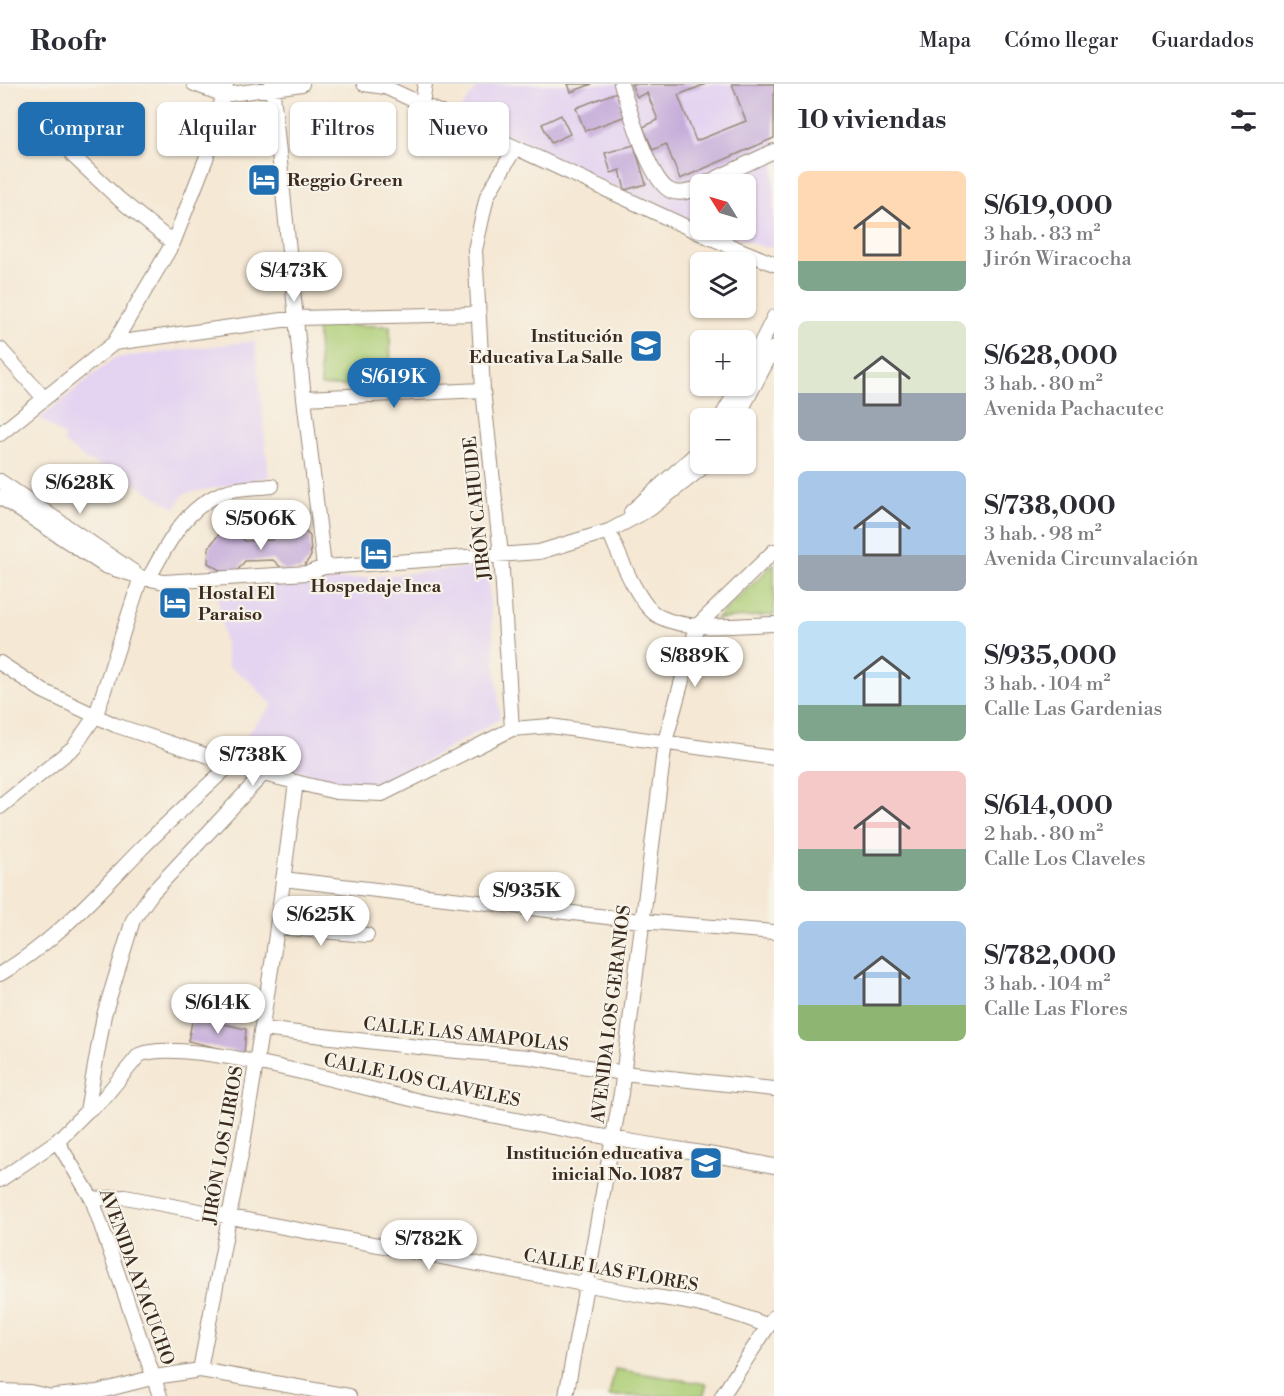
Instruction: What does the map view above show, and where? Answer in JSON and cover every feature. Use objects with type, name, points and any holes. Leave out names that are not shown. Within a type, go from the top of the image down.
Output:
[{"type":"street","points":[[194,84],[225,89],[302,84]]},
{"type":"street","points":[[364,84],[386,87],[418,102]]},
{"type":"street","points":[[422,102],[425,84]]},
{"type":"street","points":[[621,84],[656,176],[670,191],[679,193],[690,189]]},
{"type":"street","points":[[272,87],[324,567]]},
{"type":"street","points":[[0,434],[43,397],[114,343],[173,243],[206,159],[225,89]]},
{"type":"street","points":[[509,145],[704,235],[774,264]]},
{"type":"street","name":"JIRÓN CAHUIDE","points":[[512,729],[501,555],[483,390],[475,250],[487,196],[515,148]]},
{"type":"street","points":[[725,174],[774,151]]},
{"type":"street","points":[[74,156],[119,199],[173,243]]},
{"type":"street","points":[[114,343],[297,318],[478,314]]},
{"type":"street","points":[[756,353],[774,317]]},
{"type":"street","points":[[742,408],[774,348]]},
{"type":"street","points":[[0,349],[43,397]]},
{"type":"street","points":[[304,398],[483,390]]},
{"type":"street","points":[[609,531],[690,459]]},
{"type":"street","points":[[0,497],[105,566],[164,582],[308,573],[324,567],[539,552],[609,531],[650,509],[694,474]]},
{"type":"street","points":[[0,481],[145,578]]},
{"type":"street","points":[[0,807],[74,747],[96,715],[145,578],[185,519],[206,502],[226,492],[272,486]]},
{"type":"street","points":[[609,531],[638,594],[658,617],[697,626],[774,624]]},
{"type":"street","points":[[697,626],[774,551]]},
{"type":"street","name":"AVENIDA LOS GERANIOS","points":[[566,1396],[623,1072],[665,742],[697,626]]},
{"type":"street","points":[[0,663],[44,691],[115,724],[263,774],[336,792],[382,794],[512,729],[549,726],[774,758]]},
{"type":"street","points":[[0,974],[18,964],[87,905],[164,826],[232,763]]},
{"type":"street","points":[[87,1111],[104,1015],[133,920],[152,893],[263,774]]},
{"type":"street","name":"JIRÓN LOS LIRIOS","points":[[200,1370],[256,1063],[296,782]]},
{"type":"street","points":[[283,879],[641,921],[774,932]]},
{"type":"street","points":[[277,927],[367,935]]},
{"type":"street","name":"CALLE LAS AMAPOLAS","points":[[261,1029],[529,1057],[623,1072],[774,1089]]},
{"type":"street","name":"CALLE LOS CLAVELES","points":[[0,1180],[57,1141],[87,1111],[102,1100],[139,1055],[176,1049],[256,1063],[429,1103],[774,1166]]},
{"type":"street","name":"AVENIDA AYACUCHO","points":[[57,1141],[92,1199],[160,1396]]},
{"type":"street","name":"CALLE LAS FLORES","points":[[92,1199],[125,1197],[228,1218],[700,1303],[771,1321]]},
{"type":"street","points":[[722,1396],[771,1321]]},
{"type":"street","points":[[54,1396],[97,1394],[155,1377],[200,1370],[349,1396]]},
{"type":"street","points":[[0,1391],[30,1392],[48,1396]]},
{"type":"shaded area","points":[[480,84],[774,84],[774,246],[766,248],[744,240],[756,240],[756,174],[690,174],[690,219],[630,194],[509,135],[509,102],[466,102]]},
{"type":"shaded area","points":[[255,341],[269,477],[184,494],[175,508],[114,471],[88,461],[63,442],[65,437],[40,418],[114,358]]},
{"type":"shaded area","points":[[487,566],[500,719],[371,792],[233,750],[273,705],[247,679],[228,666],[217,591]]},
{"type":"green space","points":[[317,325],[390,326],[391,386],[321,386]]},
{"type":"green space","points":[[774,564],[774,615],[716,619]]},
{"type":"green space","points":[[615,1369],[707,1384],[703,1396],[609,1396]]},
{"type":"building","points":[[568,84],[592,84],[571,92]]},
{"type":"building","points":[[631,84],[706,84],[678,95],[696,141],[746,121],[732,84],[774,84],[774,138],[680,179],[666,144],[653,150],[643,127],[658,120],[647,93],[637,97]]},
{"type":"building","points":[[617,92],[626,116],[585,131],[576,108]]},
{"type":"building","points":[[561,115],[570,134],[551,143],[542,124]]},
{"type":"building","points":[[634,145],[646,184],[625,190],[620,170],[611,173],[605,153]]},
{"type":"building","points":[[301,528],[310,536],[311,556],[301,570],[285,571],[273,560],[245,561],[237,571],[223,572],[208,563],[209,547],[219,534],[235,533],[245,541],[273,540],[276,531]]},
{"type":"building","points":[[193,1017],[246,1029],[244,1054],[188,1041]]},
{"type":"place","name":"Reggio Green","points":[[264,180]]},
{"type":"place","name":"Institución Educativa La Salle","points":[[646,346]]},
{"type":"place","name":"Hospedaje Inca","points":[[376,554]]},
{"type":"place","name":"Hostal El Paraiso","points":[[175,603]]},
{"type":"place","name":"Institución educativa inicial No. 1087","points":[[706,1163]]}]
